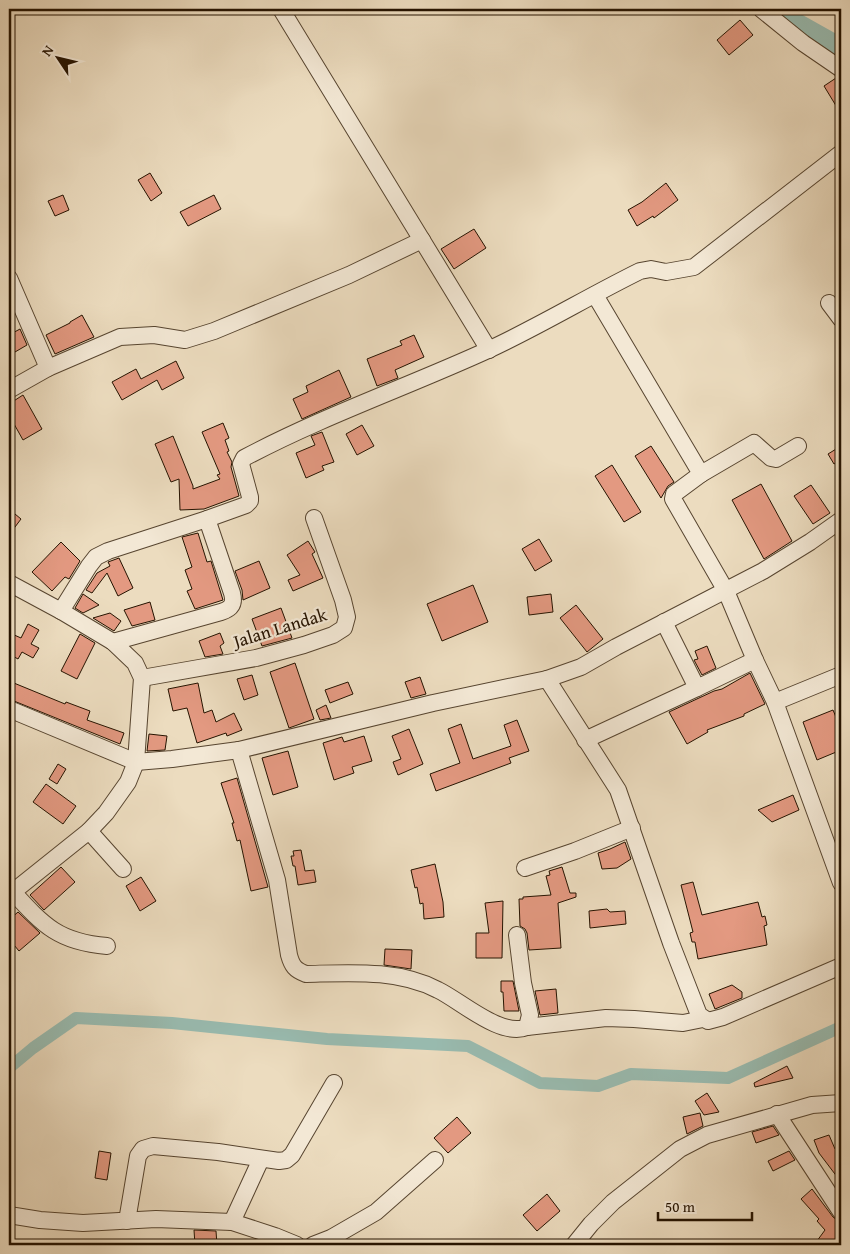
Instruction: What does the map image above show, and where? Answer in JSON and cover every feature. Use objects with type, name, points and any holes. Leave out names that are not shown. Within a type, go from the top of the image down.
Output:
[{"type":"street","points":[[281,9],[489,350]]},
{"type":"street","points":[[761,9],[803,43],[841,69]]},
{"type":"street","points":[[61,611],[96,557],[108,551],[239,508],[250,501],[241,464],[244,458],[336,414],[489,350],[640,271],[651,269],[666,272],[694,267],[841,153]]},
{"type":"street","points":[[9,390],[48,368],[120,337],[154,335],[185,340],[198,337],[349,274],[422,240]]},
{"type":"street","points":[[9,278],[48,368]]},
{"type":"street","points":[[594,296],[701,474]]},
{"type":"street","points":[[829,303],[841,319]]},
{"type":"street","points":[[798,446],[776,459],[771,458],[754,443],[701,474],[674,494],[673,499],[726,590],[754,660],[775,702],[841,883]]},
{"type":"street","name":"Jalan Landak","points":[[142,678],[256,658],[326,638],[344,628],[347,617],[343,600],[314,518]]},
{"type":"street","points":[[113,642],[228,610],[232,606],[234,599],[208,519]]},
{"type":"street","points":[[9,709],[136,762],[172,760],[239,750],[433,703],[548,679],[581,667],[786,557],[841,520]]},
{"type":"street","points":[[9,583],[113,642],[135,663],[142,678],[136,762],[128,782],[106,813],[89,832],[11,894],[44,923],[61,935],[78,942],[107,946]]},
{"type":"street","points":[[664,622],[697,688]]},
{"type":"street","points":[[585,740],[754,660]]},
{"type":"street","points":[[775,702],[841,676]]},
{"type":"street","points":[[548,679],[618,790],[694,1005],[703,1019]]},
{"type":"street","points":[[239,750],[277,880],[289,955],[292,965],[297,970],[306,974],[389,975],[408,978],[423,982],[439,990],[490,1022],[508,1028],[523,1029],[606,1018],[683,1024],[703,1019],[708,1020],[722,1017],[841,966]]},
{"type":"street","points":[[524,868],[575,851],[632,828]]},
{"type":"street","points":[[89,832],[123,869]]},
{"type":"street","points":[[517,935],[523,983],[530,1016],[527,1027]]},
{"type":"street","points":[[128,1221],[138,1156],[143,1149],[153,1146],[218,1152],[279,1161],[286,1160],[292,1155],[334,1083]]},
{"type":"street","points":[[574,1245],[591,1224],[613,1202],[680,1149],[707,1135],[777,1114],[812,1105],[841,1103]]},
{"type":"street","points":[[777,1114],[841,1212]]},
{"type":"street","points":[[232,1222],[261,1159]]},
{"type":"street","points":[[313,1245],[348,1229],[376,1212],[435,1160]]},
{"type":"street","points":[[9,1216],[83,1223],[156,1219],[232,1222],[296,1245]]},
{"type":"building","points":[[740,20],[753,35],[729,55],[717,40]]},
{"type":"building","points":[[836,78],[841,86],[841,114],[824,86]]},
{"type":"building","points":[[150,173],[162,193],[151,201],[138,180]]},
{"type":"building","points":[[666,183],[678,200],[654,218],[653,216],[637,226],[628,210],[642,202]]},
{"type":"building","points":[[63,195],[69,210],[55,216],[48,201]]},
{"type":"building","points":[[214,195],[221,209],[188,226],[180,212]]},
{"type":"building","points":[[474,229],[486,248],[454,269],[441,249]]},
{"type":"building","points":[[82,315],[94,337],[55,354],[46,335]]},
{"type":"building","points":[[20,329],[27,345],[15,352],[9,341],[9,335]]},
{"type":"building","points":[[414,335],[424,357],[395,370],[398,378],[377,386],[367,359],[402,345],[400,341]]},
{"type":"building","points":[[176,361],[184,378],[162,390],[157,380],[122,400],[112,382],[136,369],[141,379]]},
{"type":"building","points":[[339,370],[351,397],[302,419],[293,399],[308,392],[306,386]]},
{"type":"building","points":[[23,395],[42,429],[23,440],[9,415],[9,404]]},
{"type":"building","points":[[223,423],[229,438],[225,440],[229,451],[227,452],[232,462],[231,467],[239,496],[204,509],[180,510],[179,479],[171,482],[155,444],[173,436],[193,489],[220,479],[217,475],[220,474],[202,432]]},
{"type":"building","points":[[362,425],[374,446],[357,455],[346,434]]},
{"type":"building","points":[[322,432],[334,462],[322,466],[324,470],[306,478],[296,453],[315,445],[311,436]]},
{"type":"building","points":[[651,446],[674,482],[668,486],[661,498],[635,456]]},
{"type":"building","points":[[841,446],[841,460],[834,464],[828,454]]},
{"type":"building","points":[[612,465],[641,512],[624,522],[595,476]]},
{"type":"building","points":[[761,484],[792,541],[764,559],[732,500]]},
{"type":"building","points":[[811,485],[830,513],[813,524],[794,496]]},
{"type":"building","points":[[9,509],[21,519],[9,535]]},
{"type":"building","points":[[198,533],[207,562],[211,561],[223,600],[195,609],[187,591],[192,589],[185,570],[192,567],[182,537]]},
{"type":"building","points":[[539,539],[552,561],[535,571],[522,549]]},
{"type":"building","points":[[308,541],[315,552],[312,554],[323,578],[293,591],[288,580],[300,575],[287,555]]},
{"type":"building","points":[[61,542],[80,561],[69,579],[65,577],[52,591],[32,572]]},
{"type":"building","points":[[119,558],[133,588],[118,596],[107,573],[92,593],[86,590],[97,573],[110,566],[108,562]]},
{"type":"building","points":[[259,561],[270,588],[243,600],[242,590],[235,571]]},
{"type":"building","points":[[473,585],[488,622],[442,641],[427,604]]},
{"type":"building","points":[[83,594],[99,605],[83,613],[75,608]]},
{"type":"building","points":[[551,594],[553,612],[529,615],[527,597]]},
{"type":"building","points":[[150,602],[155,620],[132,626],[124,610]]},
{"type":"building","points":[[576,605],[603,639],[587,652],[560,618]]},
{"type":"building","points":[[281,608],[292,638],[262,646],[252,619]]},
{"type":"building","points":[[110,613],[121,621],[114,631],[93,618]]},
{"type":"building","points":[[28,624],[39,630],[31,644],[39,648],[33,658],[22,652],[18,659],[9,654],[9,641],[12,634],[21,638]]},
{"type":"building","points":[[220,633],[224,643],[220,646],[223,654],[205,657],[199,641]]},
{"type":"building","points":[[80,634],[95,643],[77,679],[61,671]]},
{"type":"building","points":[[707,646],[716,668],[702,675],[694,660],[698,659],[695,651]]},
{"type":"building","points":[[295,663],[314,719],[289,728],[270,672]]},
{"type":"building","points":[[750,673],[765,704],[744,714],[744,716],[707,730],[708,732],[687,744],[669,712],[722,689]]},
{"type":"building","points":[[252,675],[258,695],[244,700],[237,679]]},
{"type":"building","points":[[420,677],[426,694],[411,698],[405,682]]},
{"type":"building","points":[[9,681],[65,704],[66,702],[90,711],[87,720],[124,733],[120,744],[9,699]]},
{"type":"building","points":[[348,682],[353,694],[330,703],[325,690]]},
{"type":"building","points":[[198,683],[204,713],[212,710],[216,722],[234,713],[242,730],[227,736],[226,733],[197,743],[187,708],[173,711],[168,689]]},
{"type":"building","points":[[326,705],[331,718],[320,720],[316,710]]},
{"type":"building","points":[[833,710],[841,729],[841,750],[817,760],[803,722]]},
{"type":"building","points":[[517,720],[529,751],[509,758],[511,763],[436,791],[430,774],[460,763],[448,729],[461,724],[473,759],[511,746],[504,725]]},
{"type":"building","points":[[409,729],[423,764],[398,775],[393,762],[401,759],[392,736]]},
{"type":"building","points":[[149,734],[167,736],[165,750],[147,751]]},
{"type":"building","points":[[364,736],[372,761],[352,767],[354,773],[334,780],[323,743],[342,737],[344,742]]},
{"type":"building","points":[[288,751],[298,787],[273,795],[262,758]]},
{"type":"building","points":[[58,764],[66,769],[57,784],[49,779]]},
{"type":"building","points":[[237,778],[268,887],[251,891],[240,840],[237,841],[232,823],[234,823],[221,783]]},
{"type":"building","points":[[46,784],[76,806],[63,824],[33,802]]},
{"type":"building","points":[[793,795],[799,810],[772,822],[758,810]]},
{"type":"building","points":[[625,842],[631,859],[617,868],[602,869],[598,853]]},
{"type":"building","points":[[301,850],[305,871],[314,870],[316,882],[298,885],[295,866],[293,866],[291,856],[294,856],[293,851]]},
{"type":"building","points":[[435,864],[443,902],[444,917],[424,919],[423,903],[420,904],[411,870]]},
{"type":"building","points":[[61,867],[75,882],[44,910],[30,895]]},
{"type":"building","points":[[562,867],[570,893],[576,893],[576,897],[558,903],[561,948],[529,950],[527,933],[520,926],[519,899],[551,895],[546,876],[550,875],[549,871]]},
{"type":"building","points":[[141,877],[156,901],[140,911],[126,886]]},
{"type":"building","points":[[693,882],[702,915],[758,902],[762,917],[765,916],[767,925],[764,926],[767,945],[698,959],[695,942],[692,942],[690,933],[693,932],[681,885]]},
{"type":"building","points":[[503,901],[502,958],[476,958],[476,933],[489,933],[485,903]]},
{"type":"building","points":[[607,909],[610,912],[625,911],[626,924],[590,928],[589,911]]},
{"type":"building","points":[[18,912],[40,933],[19,951],[9,939],[9,920]]},
{"type":"building","points":[[385,949],[412,950],[411,969],[384,965]]},
{"type":"building","points":[[501,981],[513,981],[519,1011],[504,1011]]},
{"type":"building","points":[[732,985],[742,992],[742,998],[715,1009],[709,994]]},
{"type":"building","points":[[556,989],[558,1013],[540,1015],[535,991]]},
{"type":"building","points":[[787,1066],[793,1078],[755,1087],[754,1083]]},
{"type":"building","points":[[707,1093],[719,1112],[704,1115],[695,1101]]},
{"type":"building","points":[[700,1113],[703,1126],[687,1134],[683,1117]]},
{"type":"building","points":[[457,1117],[471,1133],[448,1153],[434,1138]]},
{"type":"building","points":[[773,1126],[779,1135],[756,1143],[752,1132]]},
{"type":"building","points":[[829,1135],[835,1149],[841,1145],[841,1182],[819,1153],[814,1140]]},
{"type":"building","points":[[99,1151],[111,1153],[107,1180],[95,1178]]},
{"type":"building","points":[[789,1151],[795,1160],[773,1171],[768,1161]]},
{"type":"building","points":[[812,1189],[833,1217],[841,1223],[841,1245],[814,1245],[825,1230],[817,1221],[819,1219],[801,1199]]},
{"type":"building","points":[[547,1194],[560,1211],[537,1231],[523,1215]]},
{"type":"building","points":[[194,1230],[216,1231],[217,1245],[195,1245]]},
{"type":"waterway","points":[[782,9],[791,21],[841,49]]},
{"type":"waterway","points":[[9,1068],[33,1048],[76,1018],[172,1023],[327,1039],[468,1046],[540,1083],[598,1086],[631,1074],[728,1078],[841,1027]]}]
